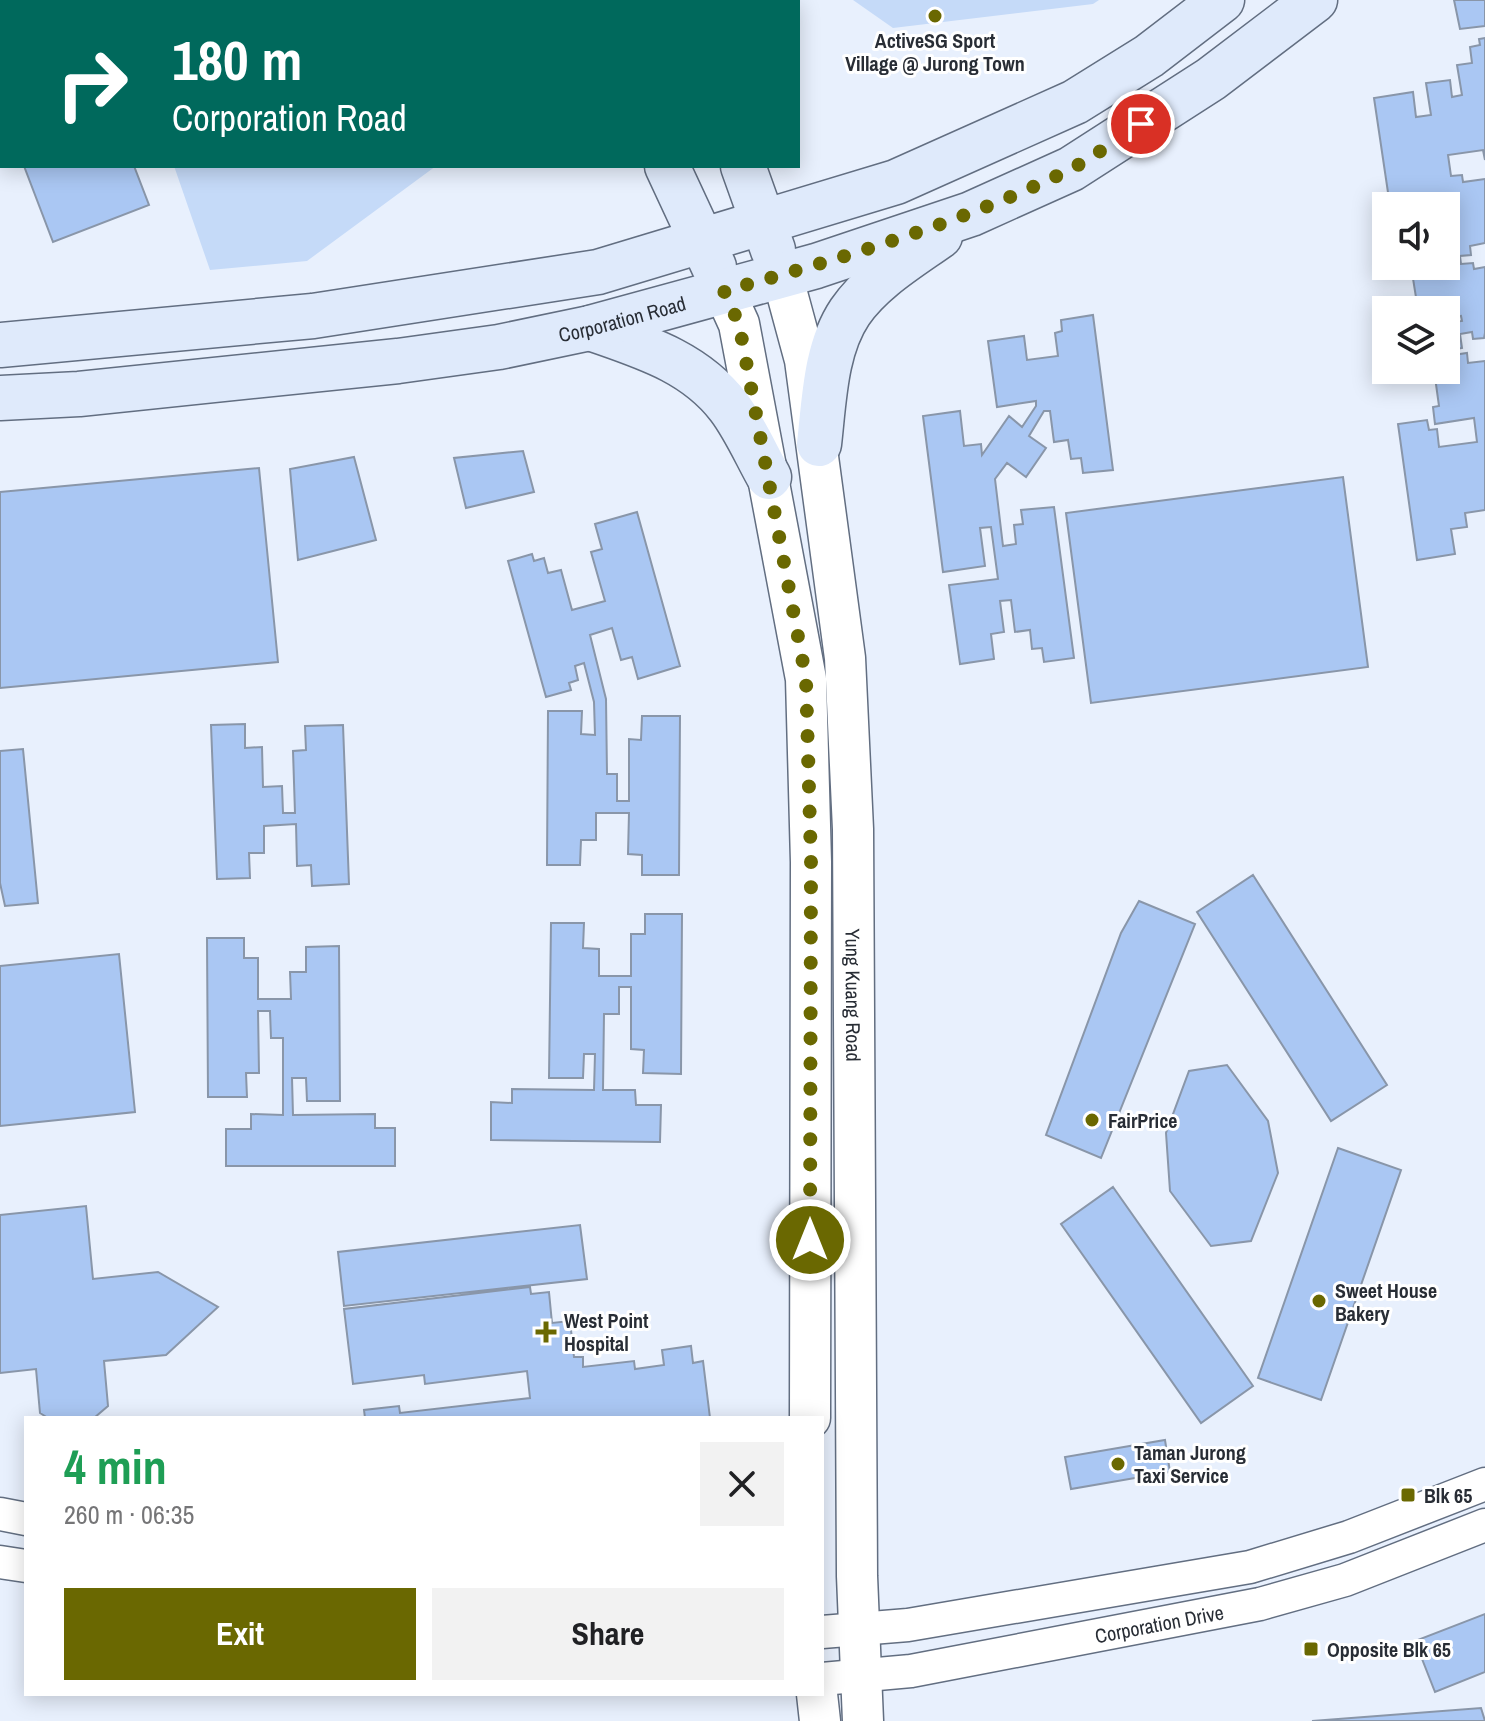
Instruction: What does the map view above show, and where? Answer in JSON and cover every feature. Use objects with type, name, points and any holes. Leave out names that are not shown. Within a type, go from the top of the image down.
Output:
[{"type":"main road","points":[[0,345],[313,316],[598,272],[896,182],[1075,102],[1149,56],[1222,0]]},
{"type":"main road","name":"Corporation Road","points":[[0,398],[79,394],[398,361],[499,347],[590,328],[782,275],[971,214],[1071,169],[1211,79],[1315,0]]},
{"type":"main road","points":[[668,168],[724,291]]},
{"type":"main road","points":[[744,168],[782,275]]},
{"type":"main road","points":[[819,444],[829,364],[849,313],[882,278],[971,214]]},
{"type":"main road","points":[[590,328],[652,349],[682,364],[704,381],[729,406],[769,477]]},
{"type":"street","name":"Yung Kuang Road","points":[[782,275],[799,335],[819,444],[845,658],[853,829],[840,1632],[861,1678],[863,1721]]},
{"type":"street","points":[[724,291],[739,324],[806,679],[811,862],[810,1416]]},
{"type":"street","name":"Corporation Drive","points":[[840,1632],[1250,1567],[1349,1537],[1485,1484]]},
{"type":"street","points":[[0,1514],[24,1519]]},
{"type":"street","name":"Corporation Drive","points":[[824,1679],[861,1678],[1260,1604],[1345,1580],[1485,1525]]},
{"type":"street","points":[[0,1562],[24,1566]]},
{"type":"street","points":[[817,1696],[820,1721]]},
{"type":"shaded area","name":"ActiveSG Sport Village @ Jurong Town","points":[[853,0],[1099,0],[1093,4],[893,28]]},
{"type":"shaded area","points":[[175,168],[433,168],[307,261],[210,270]]},
{"type":"building","points":[[1454,0],[1485,0],[1485,26],[1460,29]]},
{"type":"building","points":[[1485,38],[1485,160],[1483,150],[1448,155],[1451,176],[1462,175],[1463,182],[1485,179],[1485,243],[1470,246],[1471,255],[1460,256],[1460,192],[1388,192],[1374,98],[1413,92],[1416,117],[1431,115],[1426,83],[1450,80],[1452,97],[1462,95],[1457,65],[1472,63],[1470,47],[1480,45],[1479,39]]},
{"type":"building","points":[[25,168],[135,168],[149,205],[53,242]]},
{"type":"building","points":[[1460,256],[1461,264],[1473,263],[1474,269],[1485,267],[1484,338],[1473,339],[1472,332],[1460,334],[1460,296],[1416,296],[1413,280],[1460,280]]},
{"type":"building","points":[[1093,315],[1113,470],[1083,473],[1081,458],[1071,459],[1068,440],[1054,442],[1050,411],[1044,411],[1029,436],[1046,448],[1026,477],[1007,463],[995,479],[1003,546],[1016,544],[1014,525],[1023,524],[1021,510],[1054,507],[1074,658],[1044,662],[1042,648],[1032,649],[1030,630],[1015,632],[1011,600],[1000,601],[1004,632],[991,634],[994,659],[960,664],[949,585],[998,579],[991,527],[980,528],[985,566],[943,572],[923,416],[960,411],[964,446],[981,444],[982,455],[1009,416],[1022,427],[1036,406],[1036,401],[997,407],[988,341],[1024,336],[1027,360],[1058,356],[1055,333],[1062,331],[1061,320]]},
{"type":"building","points":[[1467,353],[1468,363],[1485,361],[1485,510],[1465,513],[1467,527],[1451,529],[1455,554],[1417,560],[1398,424],[1427,420],[1429,430],[1437,429],[1439,447],[1477,442],[1474,418],[1435,424],[1433,407],[1439,406],[1436,384],[1460,384],[1460,354]]},
{"type":"building","points":[[523,451],[534,492],[466,508],[454,458]]},
{"type":"building","points":[[354,457],[376,540],[298,560],[290,469]]},
{"type":"building","points":[[259,468],[278,662],[0,688],[0,492]]},
{"type":"building","points":[[1343,477],[1368,667],[1091,703],[1066,513]]},
{"type":"building","points":[[637,512],[680,666],[638,679],[632,657],[621,660],[612,628],[590,635],[606,699],[607,774],[617,774],[617,801],[629,801],[629,739],[641,740],[642,716],[680,716],[679,875],[642,875],[642,855],[628,854],[629,813],[596,813],[596,840],[581,840],[580,865],[547,865],[548,711],[582,711],[581,734],[595,735],[594,702],[584,663],[575,666],[578,680],[569,683],[571,690],[546,697],[508,561],[532,554],[534,561],[544,558],[548,573],[561,570],[572,610],[605,601],[591,552],[602,549],[595,524]]},
{"type":"building","points":[[245,724],[245,748],[262,747],[263,787],[282,786],[283,813],[295,813],[293,751],[306,750],[305,726],[343,725],[349,884],[312,886],[311,865],[297,866],[296,824],[264,826],[264,853],[249,853],[250,878],[217,879],[211,725]]},
{"type":"building","points":[[23,749],[38,903],[5,906],[0,883],[0,751]]},
{"type":"building","points":[[1253,875],[1387,1085],[1331,1121],[1197,912]]},
{"type":"building","points":[[1139,901],[1195,924],[1101,1158],[1046,1135],[1121,933]]},
{"type":"building","points":[[645,914],[682,914],[681,1074],[643,1073],[644,1050],[631,1049],[631,987],[619,987],[619,1014],[604,1014],[603,1090],[635,1090],[636,1105],[661,1105],[660,1142],[491,1140],[491,1102],[512,1103],[512,1089],[594,1090],[595,1054],[584,1054],[583,1078],[549,1078],[551,923],[584,923],[583,948],[599,949],[599,976],[631,976],[631,934],[645,934]]},
{"type":"building","points":[[207,938],[244,938],[244,958],[258,958],[258,999],[291,999],[290,972],[306,972],[306,947],[339,946],[340,1101],[307,1101],[306,1078],[292,1078],[293,1115],[375,1114],[375,1128],[395,1128],[395,1166],[226,1166],[226,1129],[251,1129],[251,1114],[283,1115],[283,1038],[271,1038],[270,1011],[258,1011],[259,1073],[246,1073],[247,1097],[208,1097]]},
{"type":"building","points":[[119,954],[135,1112],[0,1126],[0,966]]},
{"type":"building","points":[[1227,1065],[1268,1121],[1278,1173],[1251,1241],[1211,1246],[1170,1191],[1166,1133],[1189,1071]]},
{"type":"building","points":[[1338,1148],[1401,1170],[1321,1400],[1258,1378]]},
{"type":"building","points":[[1113,1187],[1253,1386],[1201,1423],[1061,1224]]},
{"type":"building","points":[[86,1206],[93,1279],[158,1272],[218,1307],[166,1355],[104,1361],[108,1406],[96,1416],[45,1416],[40,1413],[36,1369],[0,1373],[0,1215]]},
{"type":"building","points":[[580,1225],[587,1279],[344,1306],[338,1252]]},
{"type":"building","points":[[530,1287],[531,1294],[549,1292],[552,1323],[570,1321],[574,1357],[583,1357],[583,1367],[634,1361],[635,1369],[664,1365],[662,1350],[691,1346],[693,1363],[703,1361],[710,1416],[365,1416],[364,1410],[399,1406],[400,1413],[530,1398],[527,1371],[425,1384],[424,1375],[353,1384],[344,1309]]},
{"type":"building","name":"Taman Jurong Taxi Service","points":[[1165,1440],[1170,1472],[1071,1489],[1065,1457]]},
{"type":"building","points":[[1485,1614],[1485,1672],[1435,1692],[1415,1641]]},
{"type":"building","points":[[1481,1708],[1485,1721],[1312,1721]]},
{"type":"place","name":"ActiveSG Sport Village @ Jurong Town","points":[[935,16]]},
{"type":"place","name":"FairPrice","points":[[1092,1120]]},
{"type":"place","name":"Sweet House Bakery","points":[[1319,1301]]},
{"type":"place","name":"West Point Hospital","points":[[546,1332]]},
{"type":"place","name":"Taman Jurong Taxi Service","points":[[1118,1464]]},
{"type":"place","name":"Blk 65","points":[[1408,1495]]},
{"type":"place","name":"Opposite Blk 65","points":[[1311,1649]]},
{"type":"route","points":[[810,1240],[811,862],[806,679],[739,324],[724,291],[816,266],[900,235],[971,214],[1071,169],[1141,124]]}]
